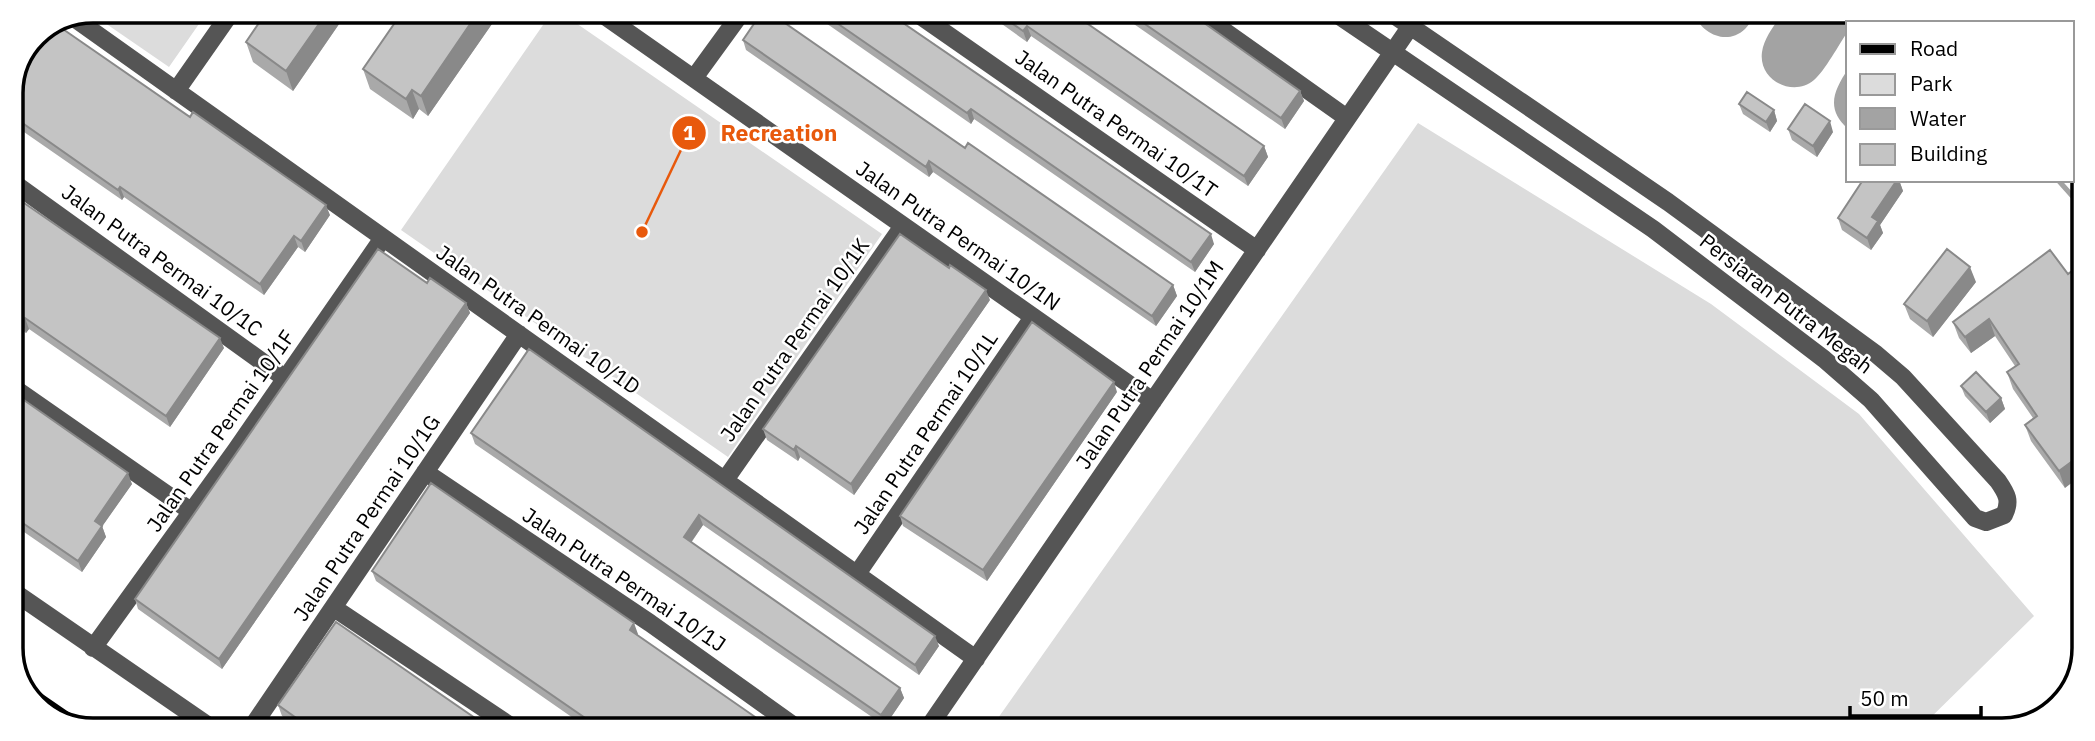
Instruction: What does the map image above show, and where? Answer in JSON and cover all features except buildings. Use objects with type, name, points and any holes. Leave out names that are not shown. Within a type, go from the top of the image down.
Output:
[{"type":"street","points":[[176,91],[224,23]]},
{"type":"street","name":"Jalan Putra Permai 10/1N","points":[[615,23],[1153,401]]},
{"type":"street","points":[[694,78],[734,23]]},
{"type":"street","name":"Jalan Putra Permai 10/1T","points":[[931,23],[1257,250]]},
{"type":"street","points":[[1213,23],[1348,118]]},
{"type":"street","name":"Persiaran Putra Megah","points":[[1349,23],[1653,229],[1824,359],[1871,400],[1975,517],[1986,522],[2004,515],[2009,504],[2006,492],[1998,481],[1903,377],[1876,354],[1668,202],[1405,23]]},
{"type":"street","name":"Jalan Putra Permai 10/1D","points":[[82,24],[976,659]]},
{"type":"street","name":"Jalan Putra Permai 10/1M","points":[[935,718],[1410,27]]},
{"type":"street","name":"Jalan Putra Permai 10/1C","points":[[23,190],[286,379]]},
{"type":"street","name":"Jalan Putra Permai 10/1K","points":[[725,480],[903,226]]},
{"type":"street","name":"Jalan Putra Permai 10/1F","points":[[93,648],[192,512],[383,238]]},
{"type":"street","name":"Jalan Putra Permai 10/1L","points":[[857,574],[1033,317]]},
{"type":"street","name":"Jalan Putra Permai 10/1G","points":[[258,718],[519,334]]},
{"type":"street","points":[[23,394],[192,512]]},
{"type":"street","name":"Jalan Putra Permai 10/1J","points":[[425,472],[650,623],[783,718]]},
{"type":"street","points":[[23,598],[198,718]]},
{"type":"street","points":[[334,608],[499,718]]},
{"type":"green space","points":[[105,23],[200,23],[169,67]]},
{"type":"green space","points":[[544,23],[576,23],[882,234],[728,457],[401,230]]},
{"type":"green space","points":[[1418,123],[1711,304],[1859,414],[2034,616],[1930,718],[998,718]]},
{"type":"water","points":[[1700,23],[1750,23],[1731,37],[1716,35]]},
{"type":"water","points":[[1776,23],[1846,23],[1846,34],[1818,76],[1806,85],[1796,87],[1779,83],[1765,71],[1762,52]]},
{"type":"water","points":[[1846,73],[1846,127],[1834,107],[1839,85]]},
{"type":"waterway","points":[[2060,182],[2072,196]]},
{"type":"place","name":"Recreation","points":[[642,232]]}]
